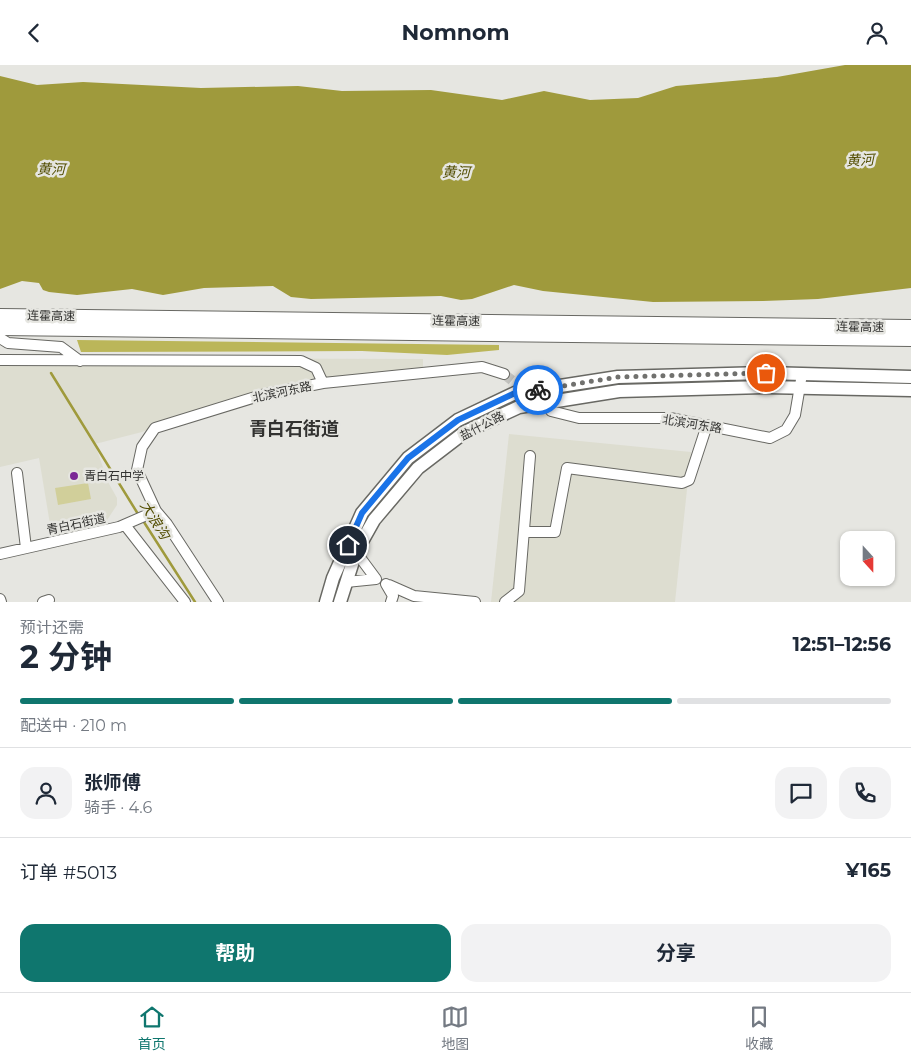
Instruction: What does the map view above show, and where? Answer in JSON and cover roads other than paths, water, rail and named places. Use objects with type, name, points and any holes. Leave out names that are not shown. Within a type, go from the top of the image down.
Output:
[{"type":"highway","name":"连霍高速","points":[[0,316],[32,322],[911,339]]},
{"type":"highway","name":"连霍高速","points":[[0,328],[32,322],[911,327]]},
{"type":"main road","points":[[802,374],[911,377]]},
{"type":"main road","name":"盐什公路","points":[[326,602],[333,577],[362,513],[408,458],[458,420],[515,393],[618,377],[802,374]]},
{"type":"main road","points":[[800,388],[911,390]]},
{"type":"main road","name":"盐什公路","points":[[340,602],[356,552],[374,521],[418,468],[465,432],[519,407],[619,391],[800,388]]},
{"type":"street","points":[[0,338],[8,343],[62,347],[80,361]]},
{"type":"street","points":[[0,359],[68,361],[301,361],[316,368],[324,383]]},
{"type":"street","name":"北滨河东路","points":[[152,513],[136,470],[142,447],[155,428],[262,395],[324,383],[482,367],[504,375]]},
{"type":"street","name":"北滨河东路","points":[[551,411],[579,418],[670,418],[770,438],[786,430],[795,415],[802,374]]},
{"type":"street","points":[[524,532],[555,532],[567,468],[682,483],[689,480],[708,425]]},
{"type":"street","points":[[505,602],[520,591],[530,456]]},
{"type":"street","points":[[17,473],[26,548]]},
{"type":"street","points":[[152,513],[167,524],[218,602]]},
{"type":"street","name":"青白石街道","points":[[0,554],[128,523],[152,513]]},
{"type":"street","points":[[128,523],[185,602]]},
{"type":"street","points":[[356,552],[376,579],[414,596],[476,602]]},
{"type":"street","points":[[346,581],[376,579]]},
{"type":"street","points":[[388,585],[393,596],[391,602]]},
{"type":"water","name":"黄河","points":[[845,65],[911,65],[911,288],[818,299],[653,302],[543,291],[514,285],[472,299],[461,300],[441,296],[311,299],[291,297],[273,286],[204,288],[163,295],[132,289],[77,295],[49,292],[43,290],[39,283],[22,281],[0,289],[0,76],[37,85],[83,82],[201,88],[298,86],[342,91],[431,90],[502,100],[544,91],[590,100],[638,98],[676,86],[777,77]]},
{"type":"waterway","name":"大浪沟","points":[[51,373],[138,514]]},
{"type":"waterway","name":"大浪沟","points":[[142,519],[195,602]]},
{"type":"tunnel","points":[[504,374],[544,406]]},
{"type":"place","name":"青白石中学","points":[[74,476]]},
{"type":"district","name":"青白石街道","points":[[294,429]]}]
